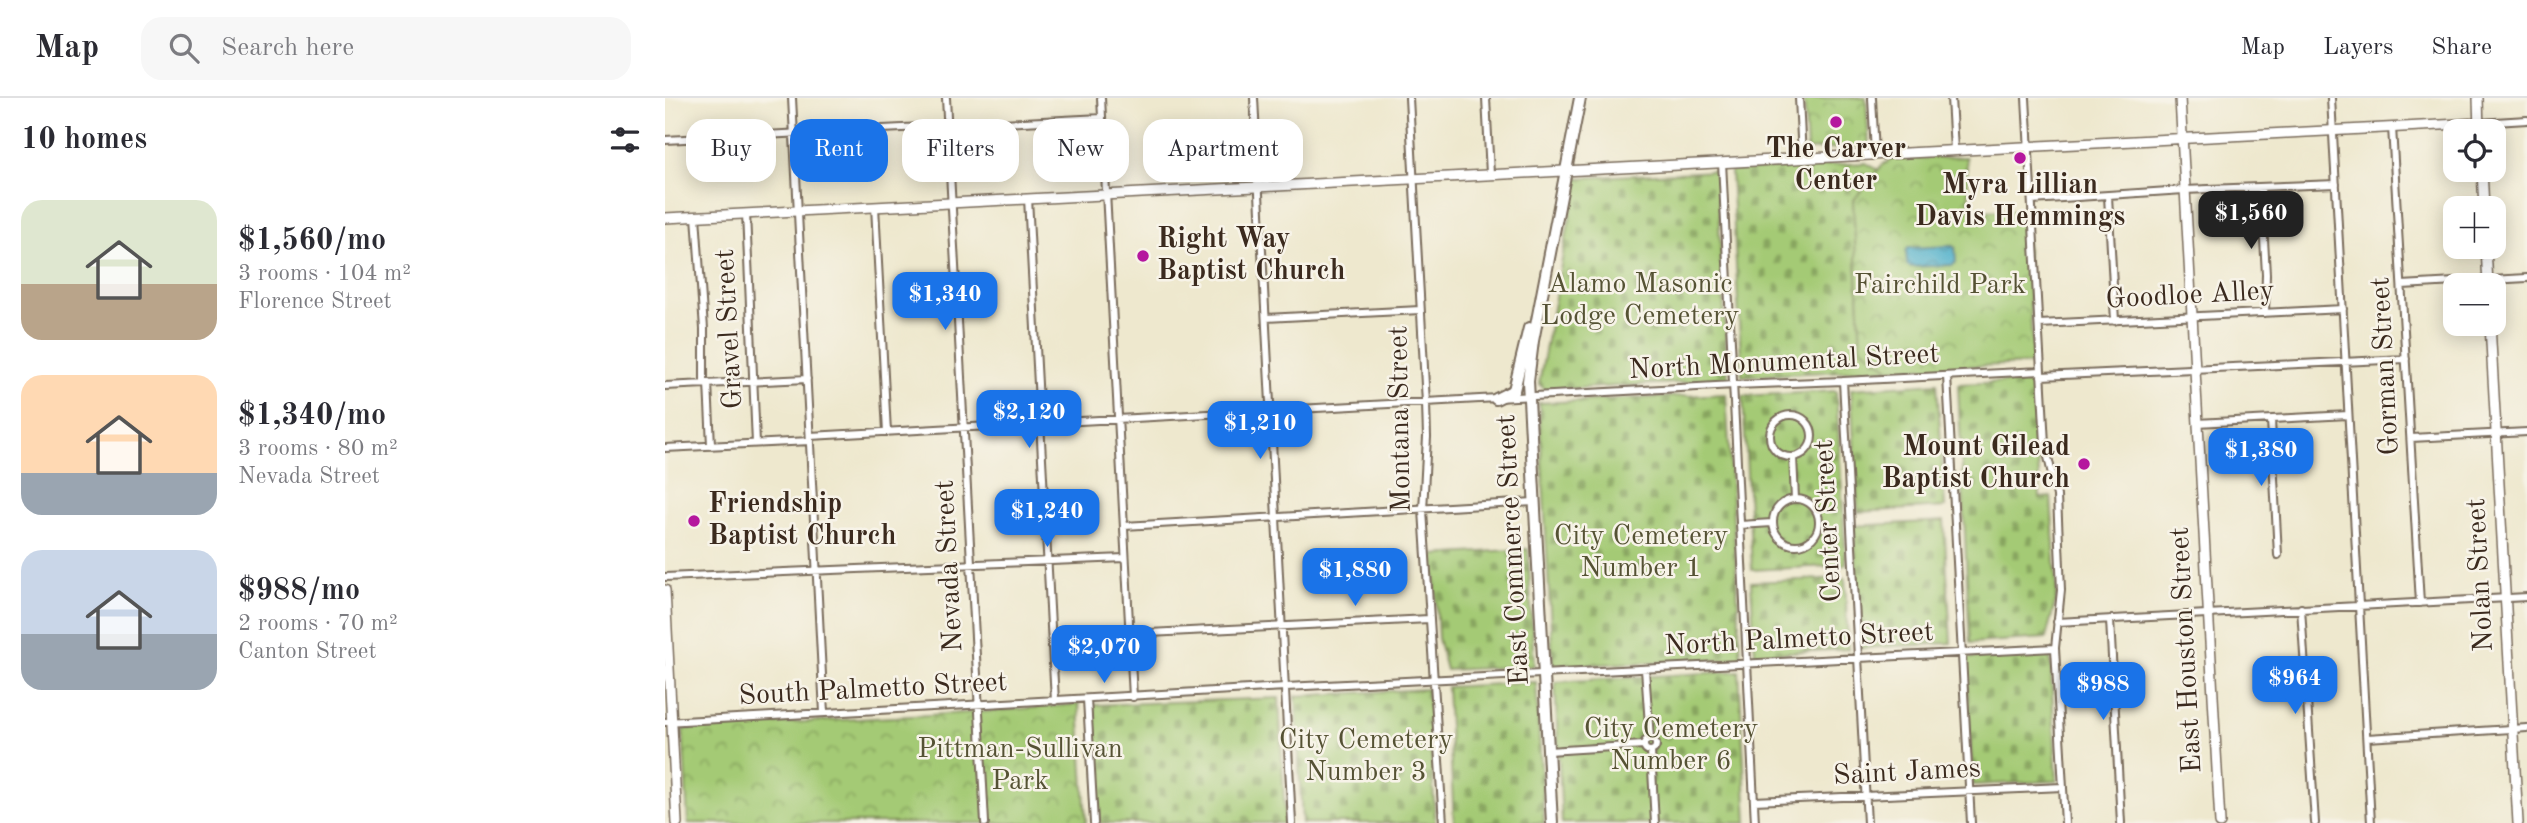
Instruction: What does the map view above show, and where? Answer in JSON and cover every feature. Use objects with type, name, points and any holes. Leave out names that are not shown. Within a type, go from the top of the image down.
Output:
[{"type":"main road","name":"East Commerce Street","points":[[1552,823],[1528,397],[1530,362],[1580,98]]},
{"type":"main road","name":"East Commerce Street","points":[[1496,399],[1514,390],[1535,302],[1546,275]]},
{"type":"street","points":[[792,98],[793,119]]},
{"type":"street","name":"Nevada Street","points":[[946,98],[947,119]]},
{"type":"street","points":[[1101,98],[1133,697]]},
{"type":"street","points":[[1254,98],[1292,823]]},
{"type":"street","name":"Montana Street","points":[[1409,98],[1426,402],[1423,510],[1429,619],[1436,679],[1443,823]]},
{"type":"street","points":[[1486,98],[1490,174]]},
{"type":"street","points":[[1799,98],[1802,158]]},
{"type":"street","points":[[1873,98],[1875,154]]},
{"type":"street","points":[[1951,98],[1954,150]]},
{"type":"street","points":[[2026,98],[2046,453],[2057,496],[2061,590],[2055,648],[2065,823]]},
{"type":"street","name":"East Houston Street","points":[[2180,98],[2220,823]]},
{"type":"street","points":[[2331,98],[2371,823]]},
{"type":"street","points":[[2478,98],[2479,119]]},
{"type":"street","points":[[1019,122],[1102,118]]},
{"type":"street","points":[[2506,123],[2527,120]]},
{"type":"street","name":"Gorman Street","points":[[2392,127],[2420,603]]},
{"type":"street","points":[[665,218],[2333,129],[2443,127]]},
{"type":"street","points":[[665,140],[790,133]]},
{"type":"street","points":[[1721,162],[1755,823]]},
{"type":"street","points":[[797,182],[824,713]]},
{"type":"street","name":"Nevada Street","points":[[950,182],[985,823]]},
{"type":"street","points":[[2032,200],[2336,184]]},
{"type":"street","points":[[2261,187],[2266,274],[2265,313]]},
{"type":"street","points":[[2108,196],[2115,321]]},
{"type":"street","points":[[1028,198],[1055,701]]},
{"type":"street","points":[[876,206],[887,432]]},
{"type":"street","name":"Gravel Street","points":[[745,213],[756,443]]},
{"type":"street","points":[[696,216],[711,445]]},
{"type":"street","points":[[2506,281],[2527,278]]},
{"type":"street","points":[[2402,285],[2443,284]]},
{"type":"street","name":"Goodloe Alley","points":[[2039,324],[2343,309]]},
{"type":"street","points":[[1266,318],[1420,310]]},
{"type":"street","name":"Nolan Street","points":[[2491,336],[2518,823]]},
{"type":"street","name":"North Monumental Street","points":[[665,448],[887,432],[1734,385],[2194,370],[2406,359]]},
{"type":"street","points":[[1947,376],[1971,823]]},
{"type":"street","points":[[665,386],[807,379]]},
{"type":"street","name":"Center Street","points":[[1843,382],[1867,823]]},
{"type":"street","points":[[1789,415],[1801,417],[1810,427],[1812,434],[1809,447],[1793,457],[1780,454],[1770,438],[1777,420],[1789,415]]},
{"type":"street","points":[[2197,423],[2348,415]]},
{"type":"street","points":[[2271,420],[2278,555]]},
{"type":"street","points":[[2411,438],[2527,432]]},
{"type":"street","points":[[1793,457],[1795,499]]},
{"type":"street","points":[[1795,499],[1808,503],[1817,514],[1818,527],[1813,538],[1803,544],[1791,545],[1776,535],[1772,523],[1778,506],[1795,499]]},
{"type":"street","points":[[1124,526],[1535,502]]},
{"type":"street","points":[[1740,525],[1772,523]]},
{"type":"street","points":[[665,577],[1125,558]]},
{"type":"street","points":[[665,590],[668,722],[677,823]]},
{"type":"street","points":[[2057,622],[2527,597]]},
{"type":"street","points":[[2301,608],[2315,823]]},
{"type":"street","points":[[1129,634],[1429,619]]},
{"type":"street","points":[[2110,620],[2121,823]]},
{"type":"street","name":"North Palmetto Street","points":[[1544,674],[2055,648]]},
{"type":"street","points":[[1645,669],[1650,739]]},
{"type":"street","name":"South Palmetto Street","points":[[668,722],[1544,674]]},
{"type":"street","points":[[1087,699],[1094,823]]},
{"type":"street","points":[[2367,738],[2527,728]]},
{"type":"street","points":[[1644,745],[1646,740],[1650,739]]},
{"type":"street","points":[[1650,739],[1657,745],[1651,752]]},
{"type":"street","points":[[1548,751],[1644,745]]},
{"type":"street","points":[[1644,745],[1646,750],[1651,752]]},
{"type":"street","points":[[1651,752],[1655,823]]},
{"type":"street","name":"Saint James","points":[[1753,801],[2063,787]]},
{"type":"green space","name":"The Carver Center","points":[[1804,98],[1866,98],[1869,146],[1807,150]]},
{"type":"green space","name":"Fairchild Park","points":[[1966,157],[1970,211],[2025,210],[2033,364],[1890,369],[1861,347],[1853,201],[1882,165],[1893,159]]},
{"type":"green space","points":[[1866,163],[1878,170],[1853,202],[1861,347],[1890,369],[1742,376],[1731,171]]},
{"type":"green space","name":"Alamo Masonic Lodge Cemetery","points":[[1716,171],[1728,380],[1546,390],[1539,384],[1577,178]]},
{"type":"green space","points":[[2034,381],[2040,498],[2051,497],[2057,595],[2046,638],[1970,643],[1958,384]]},
{"type":"green space","points":[[1937,383],[1945,507],[1858,512],[1851,389]]},
{"type":"green space","points":[[1836,391],[1846,565],[1752,570],[1743,396]]},
{"type":"green space","name":"City Cemetery Number 1","points":[[1726,394],[1741,659],[1553,666],[1539,403]]},
{"type":"green space","points":[[1944,521],[1951,643],[1861,648],[1854,526]]},
{"type":"green space","points":[[1528,549],[1534,666],[1446,670],[1438,638],[1434,555]]},
{"type":"green space","points":[[1845,578],[1848,649],[1755,654],[1751,582]]},
{"type":"green space","points":[[2050,653],[2057,781],[1973,785],[1966,658]]},
{"type":"green space","name":"City Cemetery Number 6","points":[[1739,671],[1747,823],[1562,823],[1555,682]]},
{"type":"green space","points":[[1536,682],[1544,823],[1454,823],[1447,687]]},
{"type":"green space","name":"City Cemetery Number 3","points":[[1428,689],[1435,823],[1302,823],[1296,696]]},
{"type":"green space","points":[[1279,698],[1285,823],[1100,823],[1094,705]]},
{"type":"green space","name":"Pittman-Sullivan Park","points":[[1079,704],[1086,823],[688,823],[683,729]]},
{"type":"water","points":[[1908,248],[1955,248],[1956,262],[1953,265],[1907,265]]},
{"type":"place","name":"The Carver Center","points":[[1836,122]]},
{"type":"place","name":"Myra Lillian Davis Hemmings","points":[[2020,158]]},
{"type":"place","name":"Right Way Baptist Church","points":[[1143,256]]},
{"type":"place","name":"Mount Gilead Baptist Church","points":[[2084,464]]},
{"type":"place","name":"Friendship Baptist Church","points":[[694,521]]}]
